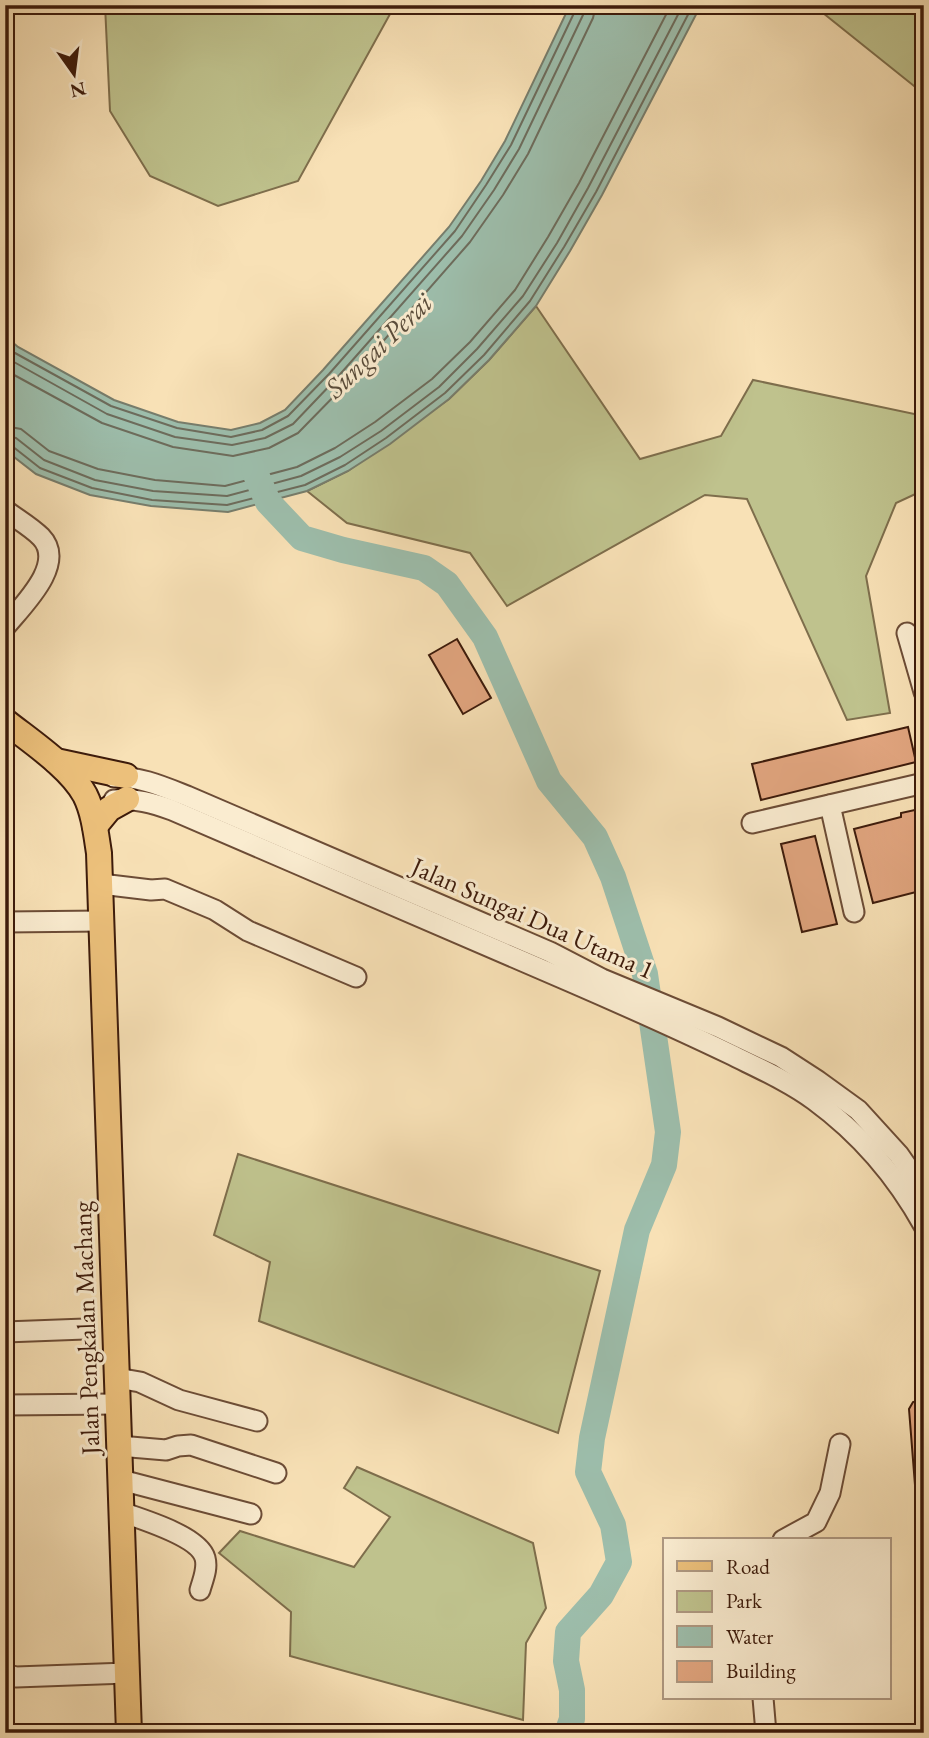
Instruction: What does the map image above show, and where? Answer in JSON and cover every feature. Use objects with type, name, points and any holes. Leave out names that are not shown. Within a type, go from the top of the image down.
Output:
[{"type":"main road","points":[[5,721],[55,761],[87,804],[108,810],[126,788],[55,761]]},
{"type":"main road","name":"Jalan Pengkalan Machang","points":[[87,804],[99,853],[101,884],[127,1673],[133,1731]]},
{"type":"street","points":[[5,510],[40,536],[46,543],[49,560],[41,582],[5,627]]},
{"type":"street","points":[[907,633],[924,692]]},
{"type":"street","name":"Jalan Sungai Dua Utama 1","points":[[87,804],[97,777],[126,788],[154,784],[200,801],[550,952],[600,986],[712,1035],[781,1057],[858,1110],[899,1155],[924,1191]]},
{"type":"street","points":[[752,823],[924,783]]},
{"type":"street","points":[[830,805],[854,912]]},
{"type":"street","points":[[101,884],[165,889],[215,911],[248,931],[356,977]]},
{"type":"street","points":[[5,922],[102,921]]},
{"type":"street","name":"Jalan Sungai Dua Utama 1","points":[[712,1035],[813,1099],[845,1125],[884,1167],[924,1226]]},
{"type":"street","points":[[5,1332],[85,1329]]},
{"type":"street","points":[[117,1378],[140,1382],[179,1400],[257,1421]]},
{"type":"street","points":[[5,1405],[117,1404]]},
{"type":"street","points":[[787,1538],[816,1522],[830,1493],[840,1444]]},
{"type":"street","points":[[119,1446],[166,1450],[191,1445],[276,1473]]},
{"type":"street","points":[[121,1480],[251,1514]]},
{"type":"street","points":[[121,1512],[158,1524],[203,1552],[206,1566],[200,1590]]},
{"type":"street","points":[[5,1674],[16,1677],[127,1673]]},
{"type":"street","points":[[763,1700],[766,1733]]},
{"type":"green space","points":[[105,5],[395,5],[298,181],[218,206],[150,176],[110,111]]},
{"type":"green space","points":[[813,5],[924,5],[924,94]]},
{"type":"green space","points":[[536,306],[640,459],[721,436],[753,380],[924,416],[924,490],[896,503],[866,576],[890,713],[847,720],[747,499],[705,495],[507,606],[470,553],[347,523],[307,491],[348,471],[449,399],[489,360]]},
{"type":"green space","points":[[238,1154],[600,1271],[558,1433],[259,1321],[270,1262],[214,1235]]},
{"type":"green space","points":[[357,1467],[533,1543],[546,1608],[526,1643],[523,1720],[290,1656],[291,1612],[219,1553],[240,1531],[354,1567],[390,1517],[344,1488]]},
{"type":"water","name":"Sungai Perai","points":[[570,5],[701,5],[602,195],[536,306],[489,360],[449,399],[390,444],[348,471],[307,491],[228,512],[151,506],[90,495],[36,474],[5,450],[5,336],[18,347],[114,400],[178,422],[231,430],[260,423],[285,410],[449,227],[505,141]]},
{"type":"building","points":[[457,639],[491,698],[463,714],[429,655]]},
{"type":"building","points":[[908,727],[916,762],[761,800],[752,764]]},
{"type":"building","points":[[924,808],[924,890],[873,903],[854,829]]},
{"type":"building","points":[[815,836],[837,924],[802,932],[781,844]]},
{"type":"building","points":[[924,1399],[924,1485],[915,1485],[909,1409],[913,1402]]},
{"type":"waterway","points":[[254,470],[268,502],[302,538],[424,568],[447,584],[485,637],[549,781],[595,837],[613,877],[645,974],[668,1132],[664,1165],[637,1230],[592,1438],[588,1472],[613,1525],[619,1562],[601,1595],[568,1632],[566,1661],[572,1690],[572,1719],[567,1733]]}]
